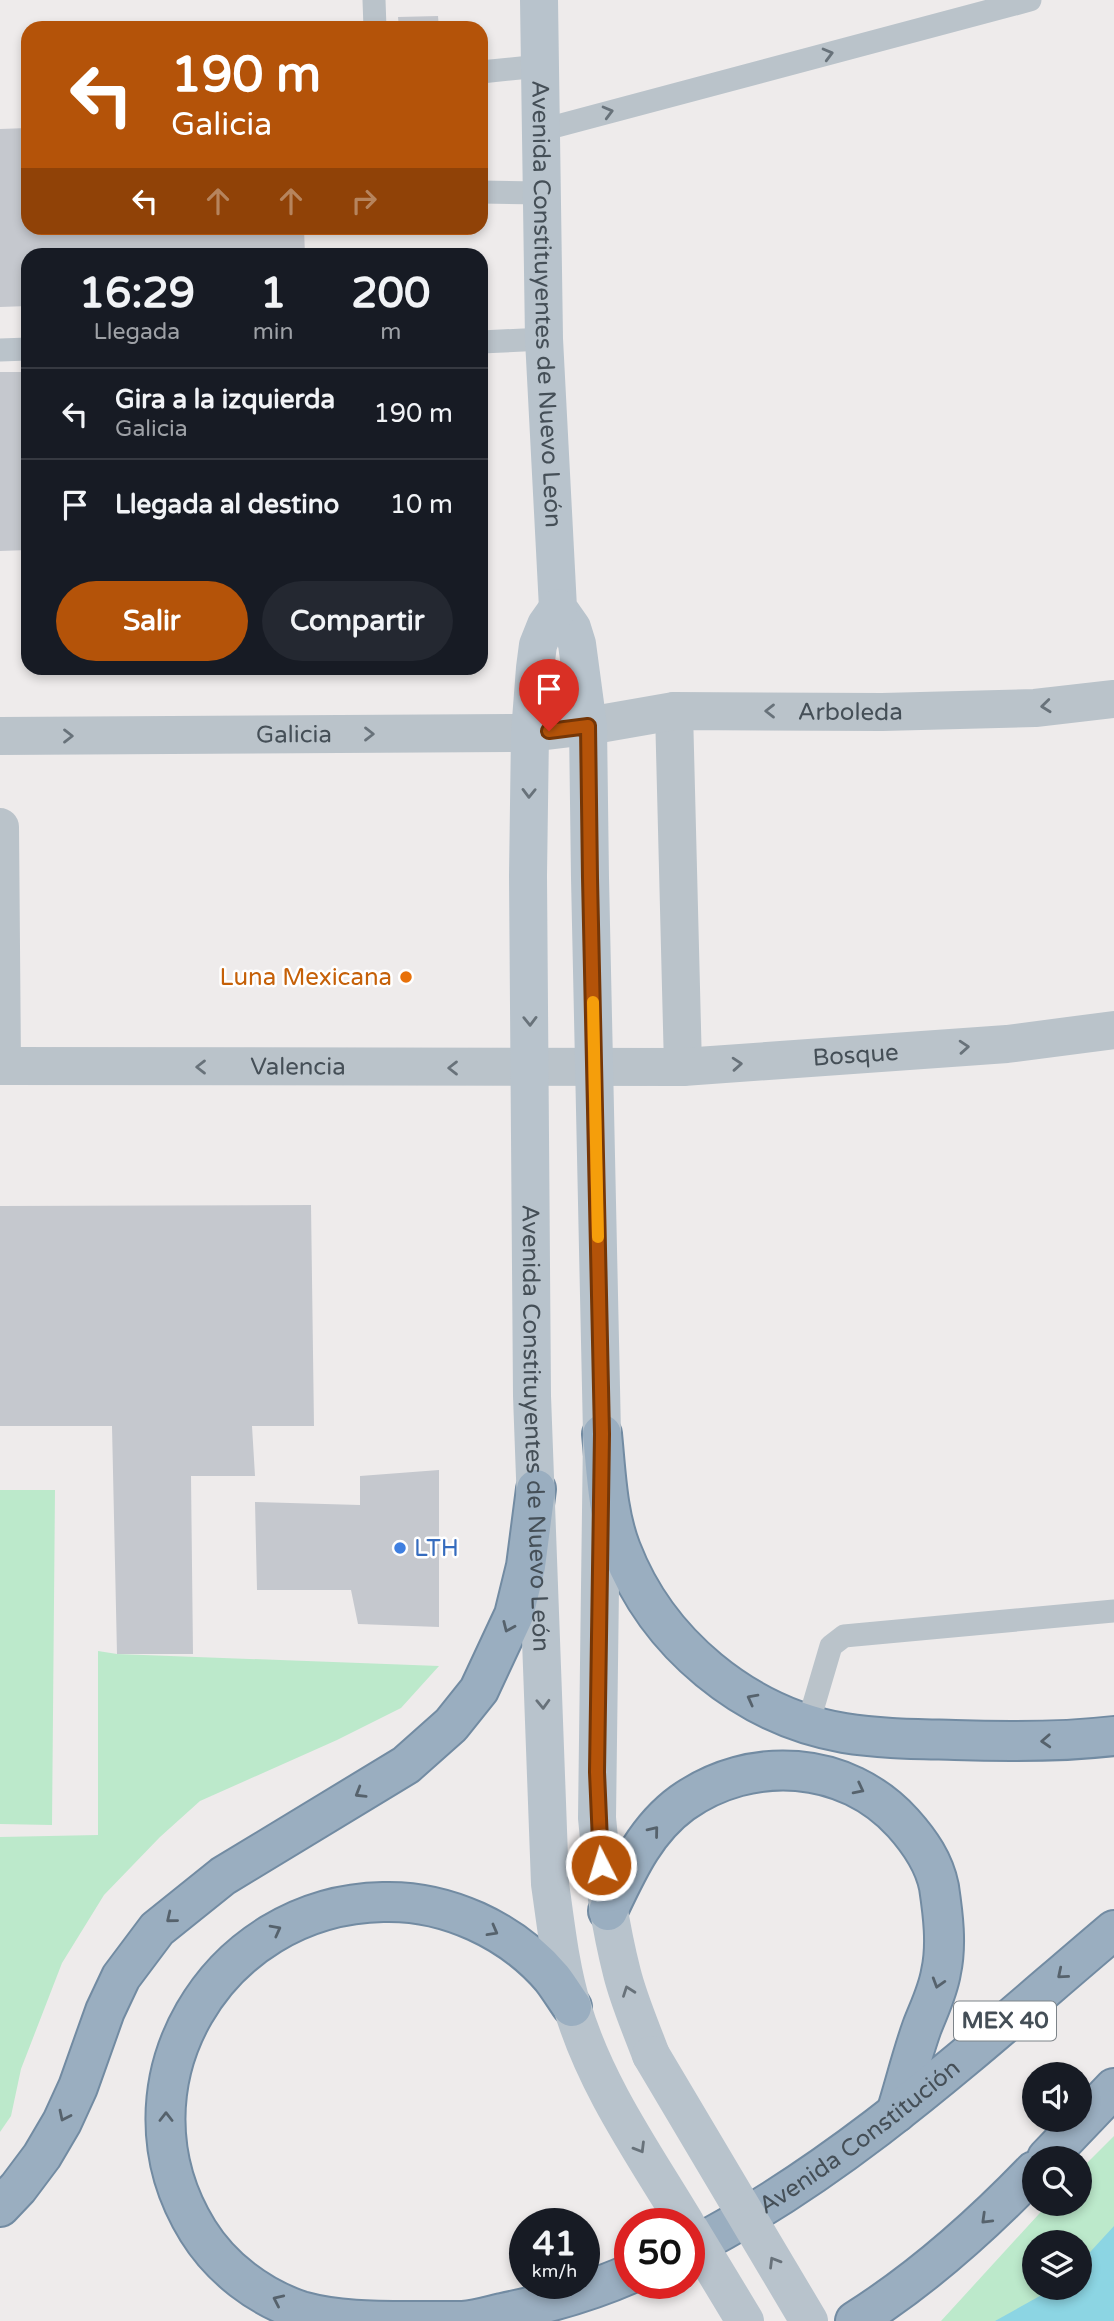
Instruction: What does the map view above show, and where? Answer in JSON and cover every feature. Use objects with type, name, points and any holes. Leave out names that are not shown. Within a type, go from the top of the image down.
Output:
[{"type":"highway","points":[[602,1434],[610,1508],[620,1548],[636,1583],[681,1645],[709,1671],[741,1693],[773,1711],[807,1724],[843,1733],[893,1738],[1020,1742],[1114,1736]]},
{"type":"highway","points":[[0,2207],[42,2156],[78,2087],[105,2011],[121,1977],[157,1929],[223,1876],[405,1765],[451,1726],[479,1689],[514,1615],[526,1566],[536,1489]]},
{"type":"highway","points":[[608,1911],[633,1859],[656,1826],[681,1803],[709,1787],[736,1776],[762,1770],[792,1769],[847,1783],[872,1796],[894,1813],[916,1837],[933,1864],[942,1913],[942,1971],[896,2113]]},
{"type":"highway","points":[[572,2007],[552,1978],[527,1953],[488,1927],[467,1917],[400,1901],[364,1902],[330,1908],[296,1919],[265,1936],[247,1950],[214,1982],[194,2011],[179,2043],[170,2078],[165,2113],[168,2149],[176,2184],[190,2217],[208,2247],[233,2274],[261,2292],[300,2311],[342,2321],[465,2321],[570,2296],[614,2280]]},
{"type":"highway","name":"Avenida Constitución","points":[[705,2240],[787,2192],[896,2113],[1114,1930]]},
{"type":"highway","points":[[1058,2146],[1114,2088]]},
{"type":"highway","points":[[855,2321],[927,2270],[981,2224],[1022,2183]]},
{"type":"main road","name":"Avenida Constituyentes de Nuevo León","points":[[538,0],[544,339],[558,608],[572,628],[577,644],[588,726],[602,1434],[597,1795],[601,1865],[622,1976],[651,2055],[809,2321]]},
{"type":"main road","name":"Avenida Constituyentes de Nuevo León","points":[[558,608],[546,625],[538,645],[530,733],[528,876],[532,1396],[550,1884],[572,2007],[605,2089],[676,2208]]},
{"type":"main road","points":[[705,2255],[745,2321]]},
{"type":"street","name":"Arboleda","points":[[588,726],[674,711],[1035,708],[1114,699]]},
{"type":"street","points":[[674,711],[683,1067]]},
{"type":"street","name":"Galicia","points":[[0,736],[530,733],[588,726]]},
{"type":"street","points":[[0,827],[1,1066]]},
{"type":"street","name":"Bosque","points":[[595,1069],[683,1067],[1007,1044],[1114,1030]]},
{"type":"street","name":"Valencia","points":[[1,1066],[595,1069]]},
{"type":"lane","points":[[374,0],[375,21]]},
{"type":"lane","points":[[542,130],[1030,0]]},
{"type":"lane","points":[[488,71],[540,66]]},
{"type":"lane","points":[[488,192],[541,193]]},
{"type":"lane","points":[[488,342],[544,339]]},
{"type":"lane","points":[[0,350],[21,349]]},
{"type":"lane","points":[[807,1724],[831,1646],[844,1636],[1114,1611]]},
{"type":"green space","points":[[0,1490],[55,1490],[52,1825],[0,1824]]},
{"type":"green space","points":[[98,1651],[117,1654],[439,1666],[401,1708],[337,1740],[200,1801],[160,1837],[104,1895],[62,1963],[21,2069],[11,2116],[0,2132],[0,1837],[98,1835]]},
{"type":"green space","points":[[1114,2136],[1114,2321],[941,2321],[1022,2232],[1022,2300],[1092,2300],[1092,2230],[1024,2230],[1037,2216],[1092,2216],[1092,2158]]},
{"type":"water","points":[[1114,2226],[1114,2321],[995,2321],[1033,2300],[1092,2300],[1092,2250]]},
{"type":"building","points":[[438,16],[438,21],[398,21],[398,17]]},
{"type":"building","points":[[21,128],[21,235],[304,235],[305,248],[21,248],[21,306],[0,307],[0,129]]},
{"type":"building","points":[[0,372],[21,372],[21,550],[0,551]]},
{"type":"building","points":[[311,1205],[314,1426],[252,1426],[255,1476],[191,1476],[193,1654],[117,1654],[112,1426],[0,1426],[0,1206]]},
{"type":"building","points":[[439,1470],[439,1627],[358,1624],[351,1590],[257,1590],[255,1502],[360,1505],[360,1476]]},
{"type":"slow traffic","points":[[593,1002],[598,1237]]},
{"type":"place","name":"Luna Mexicana","points":[[406,977]]},
{"type":"place","name":"LTH","points":[[400,1548]]},
{"type":"route","points":[[549,731],[588,726],[602,1434],[597,1772],[601,1865]]}]
